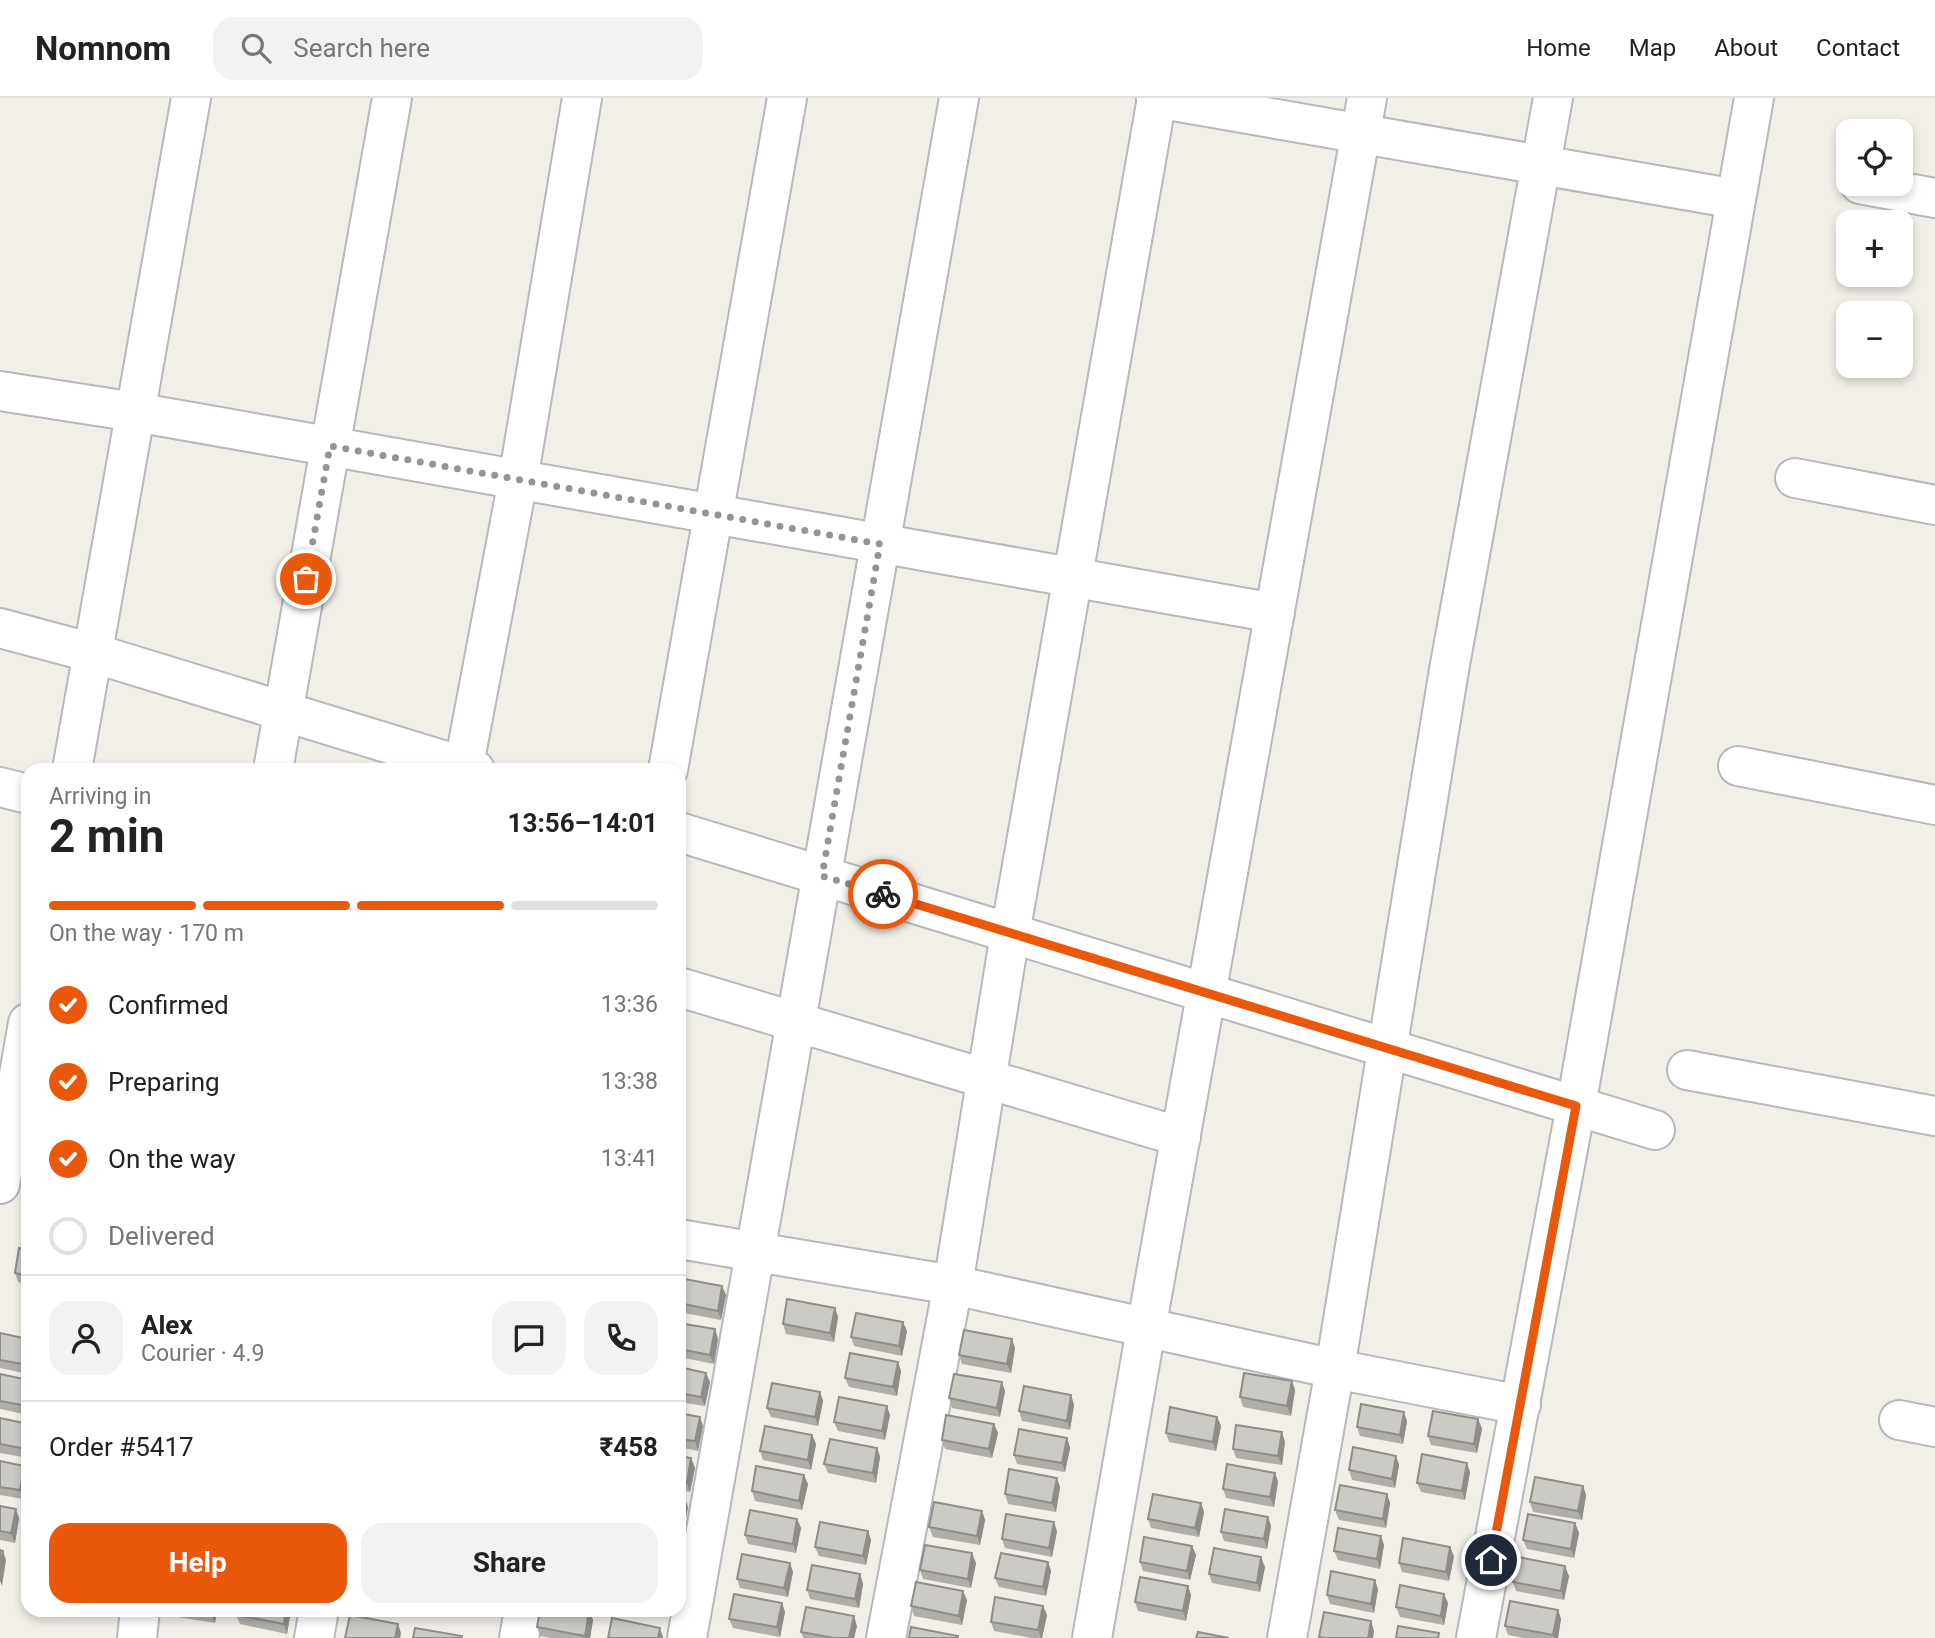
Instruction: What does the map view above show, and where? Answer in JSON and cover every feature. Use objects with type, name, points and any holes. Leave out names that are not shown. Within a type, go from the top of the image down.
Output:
[{"type":"street","points":[[73,763],[191,98]]},
{"type":"street","points":[[274,763],[392,98]]},
{"type":"street","points":[[468,763],[582,98]]},
{"type":"street","points":[[669,763],[787,98]]},
{"type":"street","points":[[687,1638],[959,98]]},
{"type":"street","points":[[886,1638],[953,1285],[1010,934],[1157,98],[1363,116],[1542,166],[1735,200]]},
{"type":"street","points":[[1287,1638],[1335,1369],[1449,670],[1553,98]]},
{"type":"street","points":[[1476,1638],[1576,1106],[1754,98]]},
{"type":"street","points":[[1092,1638],[1363,116]]},
{"type":"street","points":[[1913,194],[1935,198]]},
{"type":"street","points":[[0,391],[135,412],[1275,613]]},
{"type":"street","points":[[1795,478],[1935,505]]},
{"type":"street","points":[[0,628],[93,653],[448,763]]},
{"type":"street","points":[[1738,766],[1935,805]]},
{"type":"street","points":[[0,787],[21,792]]},
{"type":"street","points":[[686,834],[1655,1130]]},
{"type":"street","points":[[686,989],[1181,1137]]},
{"type":"street","points":[[1687,1070],[1935,1116]]},
{"type":"street","points":[[0,1184],[13,1128],[21,1072]]},
{"type":"street","points":[[686,1240],[953,1285],[1335,1369],[1521,1405]]},
{"type":"street","points":[[136,1638],[139,1617]]},
{"type":"street","points":[[314,1638],[318,1617]]},
{"type":"street","points":[[519,1638],[523,1617]]},
{"type":"building","points":[[19,1248],[21,1274],[15,1273]]},
{"type":"building","points":[[686,1279],[722,1286],[718,1311],[686,1304]]},
{"type":"building","points":[[787,1299],[835,1308],[830,1333],[783,1324]]},
{"type":"building","points":[[856,1313],[903,1322],[899,1346],[851,1337]]},
{"type":"building","points":[[686,1324],[715,1329],[710,1355],[686,1350]]},
{"type":"building","points":[[964,1330],[1012,1339],[1007,1364],[959,1355]]},
{"type":"building","points":[[0,1333],[21,1338],[21,1364],[0,1360]]},
{"type":"building","points":[[850,1353],[898,1362],[893,1387],[845,1378]]},
{"type":"building","points":[[686,1369],[706,1373],[701,1397],[686,1394]]},
{"type":"building","points":[[1244,1373],[1292,1381],[1287,1406],[1240,1397]]},
{"type":"building","points":[[0,1374],[21,1378],[21,1405],[0,1401]]},
{"type":"building","points":[[954,1374],[1002,1382],[997,1408],[949,1398]]},
{"type":"building","points":[[772,1383],[820,1392],[815,1417],[767,1408]]},
{"type":"building","points":[[1024,1386],[1071,1395],[1067,1421],[1019,1411]]},
{"type":"building","points":[[839,1397],[887,1406],[882,1431],[834,1422]]},
{"type":"building","points":[[1361,1404],[1404,1412],[1400,1435],[1357,1427]]},
{"type":"building","points":[[1170,1407],[1217,1417],[1213,1442],[1166,1433]]},
{"type":"building","points":[[1433,1411],[1478,1419],[1474,1444],[1428,1436]]},
{"type":"building","points":[[686,1414],[700,1417],[695,1441],[686,1440]]},
{"type":"building","points":[[946,1415],[994,1424],[989,1449],[942,1440]]},
{"type":"building","points":[[0,1418],[21,1422],[21,1448],[0,1444]]},
{"type":"building","points":[[1236,1425],[1282,1432],[1278,1456],[1233,1449]]},
{"type":"building","points":[[765,1426],[812,1435],[808,1460],[760,1451]]},
{"type":"building","points":[[1019,1429],[1067,1438],[1062,1463],[1014,1455]]},
{"type":"building","points":[[830,1439],[877,1448],[873,1473],[824,1464]]},
{"type":"building","points":[[1353,1447],[1396,1456],[1392,1479],[1349,1470]]},
{"type":"building","points":[[1422,1454],[1467,1463],[1462,1491],[1417,1483]]},
{"type":"building","points":[[686,1457],[691,1458],[686,1483]]},
{"type":"building","points":[[0,1461],[21,1465],[20,1490],[0,1487]]},
{"type":"building","points":[[1227,1464],[1275,1473],[1270,1497],[1223,1489]]},
{"type":"building","points":[[756,1466],[804,1475],[799,1501],[752,1491]]},
{"type":"building","points":[[1009,1469],[1057,1478],[1052,1503],[1005,1494]]},
{"type":"building","points":[[1535,1477],[1583,1486],[1578,1511],[1530,1502]]},
{"type":"building","points":[[1340,1485],[1387,1494],[1383,1519],[1335,1510]]},
{"type":"building","points":[[1153,1494],[1201,1503],[1195,1528],[1148,1519]]},
{"type":"building","points":[[934,1502],[982,1511],[977,1536],[929,1527]]},
{"type":"building","points":[[0,1506],[16,1509],[11,1533],[0,1531]]},
{"type":"building","points":[[1225,1509],[1268,1517],[1264,1539],[1221,1532]]},
{"type":"building","points":[[750,1510],[797,1519],[793,1544],[745,1535]]},
{"type":"building","points":[[1006,1514],[1054,1522],[1049,1548],[1002,1539]]},
{"type":"building","points":[[1528,1514],[1575,1523],[1571,1549],[1523,1540]]},
{"type":"building","points":[[820,1522],[868,1531],[863,1556],[815,1547]]},
{"type":"building","points":[[1338,1528],[1381,1536],[1377,1559],[1334,1551]]},
{"type":"building","points":[[1144,1537],[1192,1546],[1187,1571],[1140,1562]]},
{"type":"building","points":[[1403,1538],[1450,1547],[1446,1572],[1399,1563]]},
{"type":"building","points":[[925,1545],[972,1553],[968,1579],[920,1570]]},
{"type":"building","points":[[1214,1548],[1261,1557],[1257,1583],[1209,1574]]},
{"type":"building","points":[[1001,1553],[1048,1562],[1043,1587],[995,1578]]},
{"type":"building","points":[[742,1554],[790,1563],[784,1588],[737,1579]]},
{"type":"building","points":[[1518,1557],[1565,1566],[1561,1591],[1513,1582]]},
{"type":"building","points":[[812,1565],[860,1574],[855,1599],[807,1590]]},
{"type":"building","points":[[1331,1571],[1375,1580],[1371,1604],[1327,1595]]},
{"type":"building","points":[[1140,1577],[1188,1586],[1183,1611],[1135,1602]]},
{"type":"building","points":[[916,1582],[963,1591],[959,1616],[911,1606]]},
{"type":"building","points":[[1400,1585],[1444,1594],[1441,1616],[1396,1607]]},
{"type":"building","points":[[734,1594],[782,1603],[777,1627],[729,1619]]},
{"type":"building","points":[[995,1597],[1043,1606],[1038,1630],[991,1622]]},
{"type":"building","points":[[1510,1601],[1558,1610],[1553,1635],[1505,1626]]},
{"type":"building","points":[[806,1607],[854,1616],[849,1638],[801,1632]]},
{"type":"building","points":[[1324,1612],[1371,1621],[1368,1638],[1319,1637]]},
{"type":"building","points":[[247,1617],[285,1617],[284,1624]]},
{"type":"building","points":[[350,1617],[398,1624],[395,1638],[345,1638]]},
{"type":"building","points":[[539,1617],[588,1617],[585,1636],[537,1627]]},
{"type":"building","points":[[612,1618],[660,1628],[658,1638],[608,1638]]},
{"type":"building","points":[[1398,1626],[1439,1633],[1438,1638],[1396,1638]]},
{"type":"building","points":[[911,1627],[958,1636],[958,1638],[909,1638]]},
{"type":"building","points":[[415,1628],[462,1636],[462,1638],[413,1638]]},
{"type":"building","points":[[1198,1632],[1229,1638],[1196,1638]]},
{"type":"way so far","points":[[306,579],[330,446],[880,544],[822,876],[883,894]]},
{"type":"route","points":[[883,894],[1576,1106],[1491,1560]]}]
